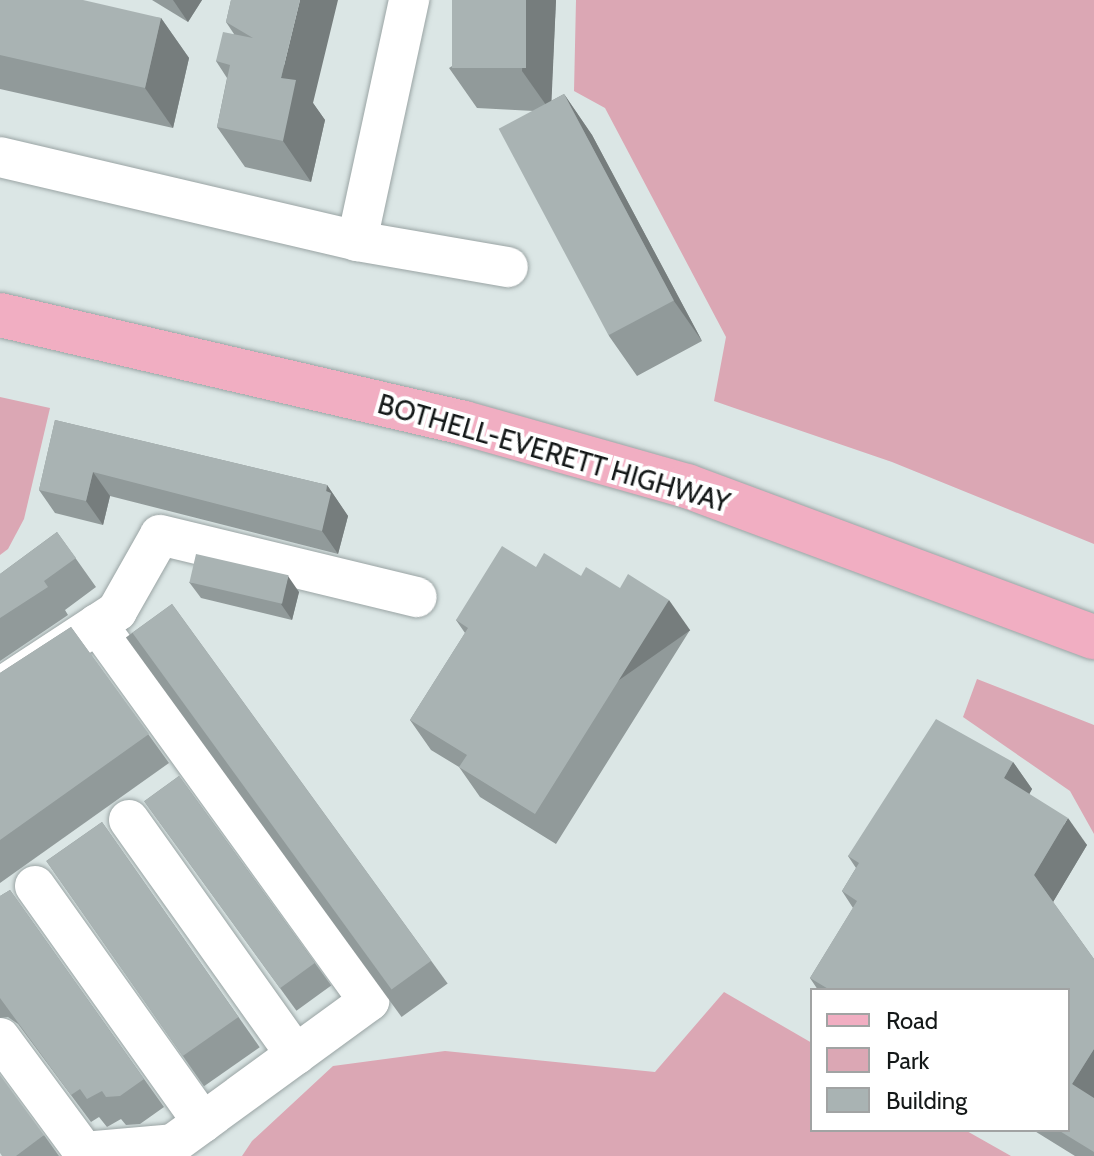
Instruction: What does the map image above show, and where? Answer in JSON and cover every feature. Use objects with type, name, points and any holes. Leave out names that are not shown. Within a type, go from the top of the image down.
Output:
[{"type":"main road","name":"BOTHELL-EVERETT HIGHWAY","points":[[0,315],[464,423],[687,486],[1094,637]]},
{"type":"street","points":[[357,241],[409,0]]},
{"type":"street","points":[[0,157],[357,241],[508,267]]},
{"type":"street","points":[[0,688],[117,611],[160,535],[417,597]]},
{"type":"street","points":[[97,624],[165,794],[296,1055]]},
{"type":"street","points":[[0,911],[165,794]]},
{"type":"street","points":[[0,1038],[84,1152],[173,1144],[369,1001],[165,794]]},
{"type":"street","points":[[35,886],[203,1122]]},
{"type":"green space","points":[[576,0],[1094,0],[1094,544],[892,462],[714,401],[726,337],[605,108],[574,91]]},
{"type":"green space","points":[[0,397],[50,408],[24,519],[8,549],[0,555]]},
{"type":"green space","points":[[977,679],[1094,725],[1094,834],[1070,791],[963,717]]},
{"type":"green space","points":[[724,992],[810,1042],[810,1132],[969,1132],[1011,1156],[242,1156],[252,1141],[333,1066],[445,1051],[655,1072]]},
{"type":"building","points":[[0,0],[83,0],[161,18],[145,88],[0,55]]},
{"type":"building","points":[[231,0],[300,0],[281,78],[296,80],[283,141],[217,127],[230,65],[216,61],[223,32],[253,38],[226,22]]},
{"type":"building","points":[[452,0],[526,0],[526,68],[452,68]]},
{"type":"building","points":[[564,94],[674,301],[609,335],[499,129]]},
{"type":"building","points":[[55,420],[327,485],[326,491],[331,493],[322,531],[93,472],[86,501],[39,490]]},
{"type":"building","points":[[57,532],[76,558],[44,581],[48,587],[0,618],[0,574]]},
{"type":"building","points":[[502,546],[536,567],[544,553],[581,576],[586,567],[620,588],[628,574],[669,600],[535,814],[459,767],[467,755],[410,720],[468,628],[456,620]]},
{"type":"building","points":[[196,554],[289,575],[282,604],[189,582]]},
{"type":"building","points":[[172,604],[431,961],[392,990],[132,633]]},
{"type":"building","points":[[71,627],[149,734],[0,840],[0,673]]},
{"type":"building","points":[[936,719],[1013,762],[1004,778],[1068,818],[1034,875],[1094,959],[1094,1049],[1072,1084],[1094,1098],[1094,1152],[1061,1132],[1070,1132],[1070,988],[827,988],[810,978],[857,901],[842,891],[859,863],[848,856]]},
{"type":"building","points":[[179,776],[315,963],[280,988],[144,801]]},
{"type":"building","points":[[102,822],[239,1017],[183,1056],[46,861]]},
{"type":"building","points":[[10,890],[144,1079],[120,1096],[106,1097],[102,1091],[87,1099],[80,1089],[71,1095],[0,998],[0,896]]},
{"type":"building","points":[[0,1075],[44,1135],[16,1156],[2,1156],[0,1153]]}]
